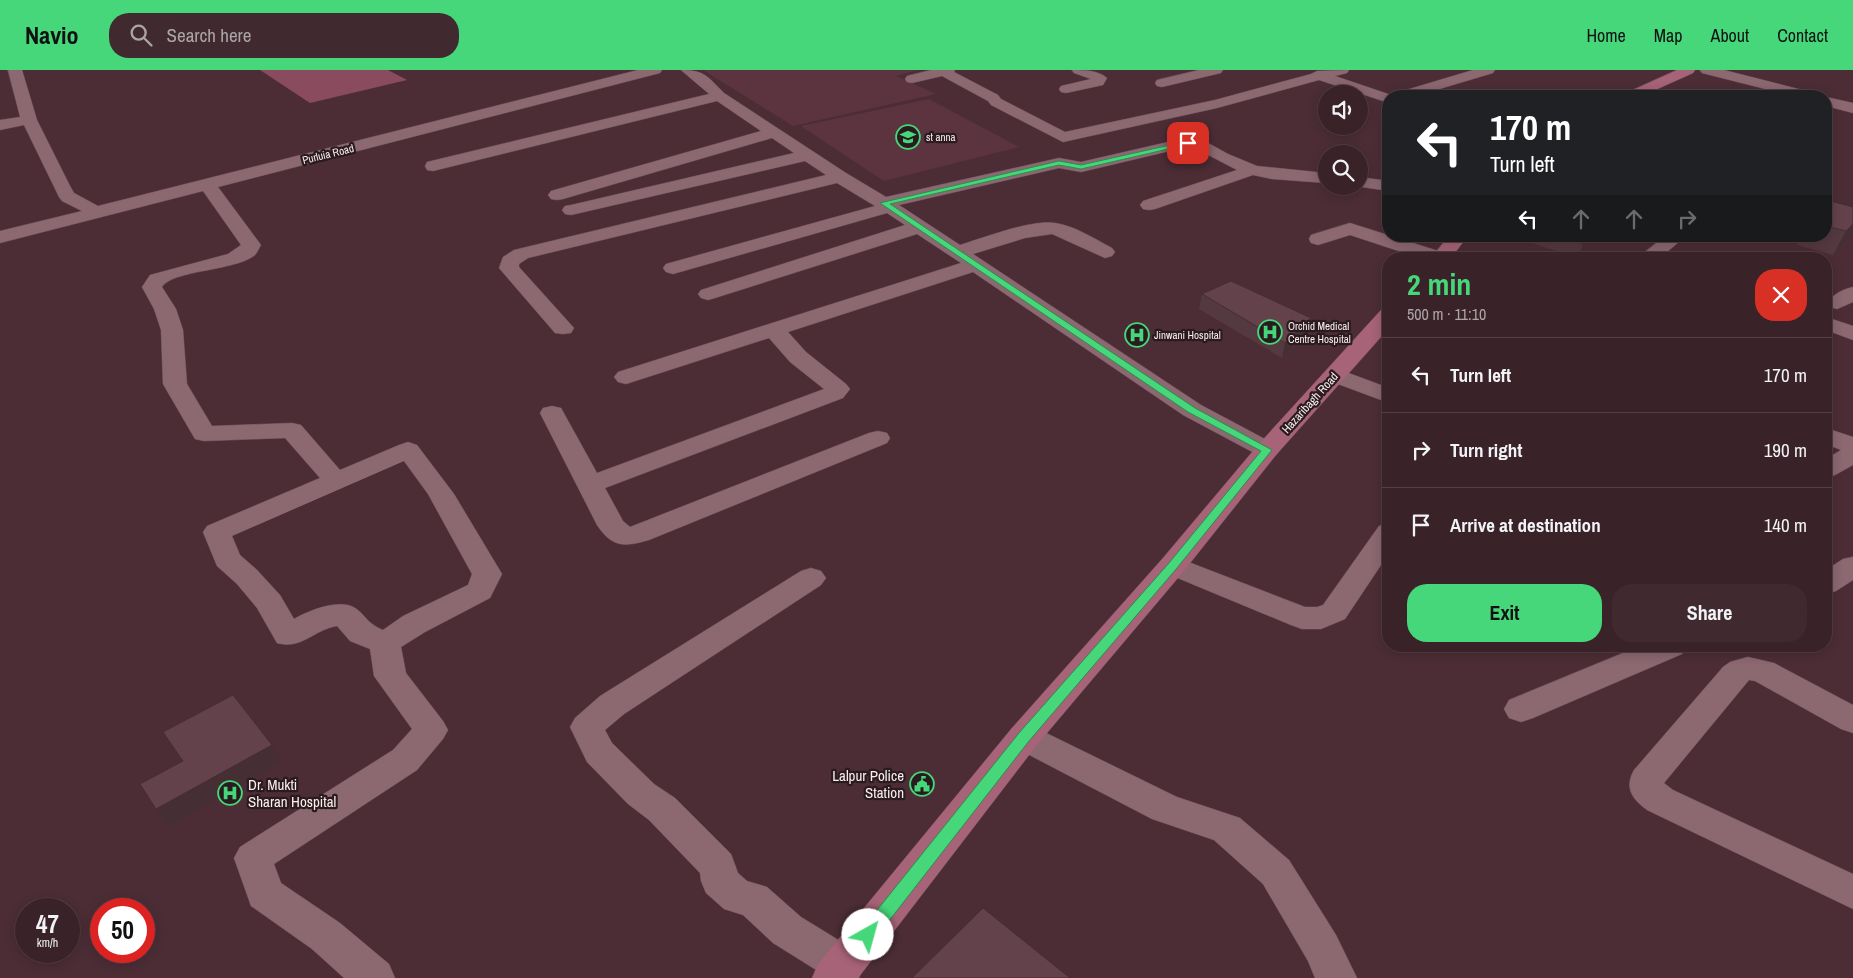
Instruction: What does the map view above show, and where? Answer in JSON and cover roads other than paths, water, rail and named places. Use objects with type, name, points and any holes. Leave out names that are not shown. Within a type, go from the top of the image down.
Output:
[{"type":"main road","points":[[1645,90],[1688,70]]},
{"type":"main road","points":[[1446,252],[1454,242]]},
{"type":"main road","name":"Hazaribagh Road","points":[[839,972],[1024,737],[1173,565],[1267,450],[1382,323]]},
{"type":"street","name":"Purluia Road","points":[[0,237],[91,210],[633,70]]},
{"type":"street","name":"Purluia Road","points":[[0,228],[207,184],[655,70]]},
{"type":"street","points":[[688,70],[703,80],[719,96],[773,133],[887,205],[1192,410],[1267,450]]},
{"type":"street","points":[[912,79],[947,70],[948,74],[993,98],[996,102],[1063,137],[1217,104],[1342,70]]},
{"type":"street","points":[[1066,89],[1098,82],[1100,78],[1079,70]]},
{"type":"street","points":[[1162,82],[1216,70]]},
{"type":"street","points":[[1304,70],[1382,97]]},
{"type":"street","points":[[1421,90],[1488,70]]},
{"type":"street","points":[[1707,70],[1785,90]]},
{"type":"street","points":[[0,83],[16,75],[29,120],[68,198],[91,210]]},
{"type":"street","points":[[434,166],[646,112],[719,96]]},
{"type":"street","points":[[1832,103],[1853,108]]},
{"type":"street","points":[[1162,116],[1168,123],[1182,130],[1193,142],[1252,170],[1272,174],[1318,177]]},
{"type":"street","points":[[0,125],[29,120]]},
{"type":"street","points":[[557,195],[773,133]]},
{"type":"street","points":[[673,268],[887,205],[1059,163],[1081,167],[1193,142]]},
{"type":"street","points":[[571,210],[808,155]]},
{"type":"street","points":[[1149,205],[1252,170]]},
{"type":"street","points":[[563,328],[509,268],[510,260],[521,254],[602,233],[840,177]]},
{"type":"street","points":[[1368,183],[1382,185]]},
{"type":"street","points":[[207,184],[250,245],[248,251],[235,258],[170,274],[157,279],[152,287],[165,309],[172,330],[175,384],[204,434],[292,430],[337,482]]},
{"type":"street","points":[[708,294],[919,227]]},
{"type":"street","points":[[958,252],[1036,230],[1052,228],[1105,252]]},
{"type":"street","points":[[1318,239],[1350,229],[1382,239]]},
{"type":"street","points":[[1391,242],[1422,252]]},
{"type":"street","points":[[1655,252],[1669,242]]},
{"type":"street","points":[[626,377],[975,265]]},
{"type":"street","points":[[1832,325],[1853,333]]},
{"type":"street","points":[[590,485],[835,393],[838,389],[798,357],[774,330]]},
{"type":"street","points":[[1336,375],[1382,393]]},
{"type":"street","points":[[552,413],[611,525],[619,535],[626,538],[878,438]]},
{"type":"street","points":[[1832,437],[1853,446]]},
{"type":"street","points":[[408,450],[421,464],[440,493],[487,574],[480,591],[414,624],[385,643],[361,633],[344,615],[321,618],[288,635],[269,602],[228,559],[217,532],[408,450]]},
{"type":"street","points":[[1832,466],[1853,454]]},
{"type":"street","points":[[1173,565],[1302,618],[1321,618],[1334,612],[1382,542]]},
{"type":"street","points":[[1832,580],[1853,566]]},
{"type":"street","points":[[811,578],[612,705],[587,727],[599,752],[641,794],[662,809],[718,866],[720,881],[738,896],[753,899],[787,930],[839,972]]},
{"type":"street","points":[[374,978],[326,936],[265,894],[253,858],[405,760],[431,730],[390,676],[385,643]]},
{"type":"street","points":[[1521,709],[1657,652]]},
{"type":"street","points":[[1853,720],[1763,671],[1752,668],[1742,669],[1734,675],[1646,780],[1645,786],[1648,791],[1660,800],[1853,892]]},
{"type":"street","points":[[1024,737],[1165,808],[1227,829],[1276,872],[1322,948],[1336,978]]},
{"type":"place","name":"st anna","points":[[908,137]]},
{"type":"place","name":"Orchid Medical Centre Hospital","points":[[1270,332]]},
{"type":"place","name":"Jinwani Hospital","points":[[1137,335]]},
{"type":"place","name":"Lalpur Police Station","points":[[922,784]]},
{"type":"place","name":"Dr. Mukti Sharan Hospital","points":[[230,793]]}]
